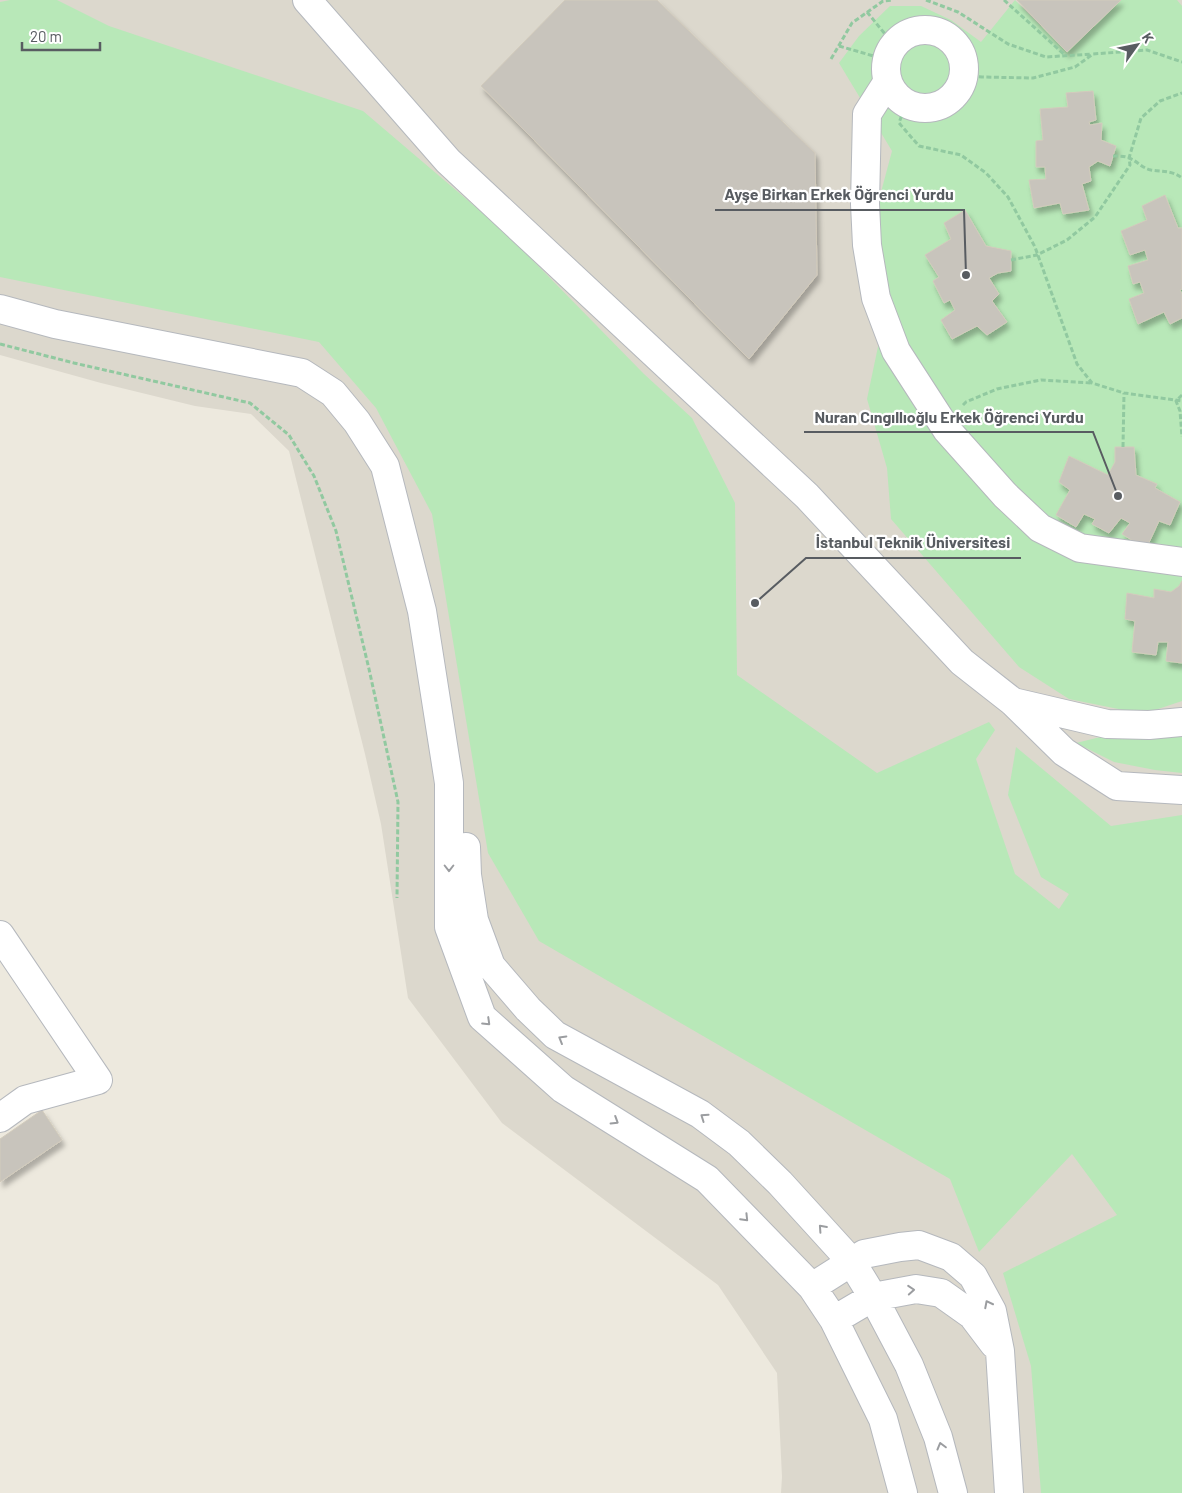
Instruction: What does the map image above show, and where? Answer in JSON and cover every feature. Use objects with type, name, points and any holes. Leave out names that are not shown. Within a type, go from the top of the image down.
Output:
[{"type":"street","points":[[307,0],[448,161],[807,496],[962,662],[1013,702],[1064,752],[1117,786],[1182,790]]},
{"type":"street","points":[[890,62],[898,98],[918,108],[930,108],[943,104],[953,97],[960,87],[964,75],[964,62],[960,50],[951,40],[940,33],[928,30],[915,31],[903,36],[890,62],[867,114],[865,204],[868,254],[876,298],[896,351],[947,430],[1005,495],[1040,528],[1080,548],[1182,562]]},
{"type":"street","points":[[0,309],[55,324],[302,373],[333,393],[357,422],[385,466],[422,611],[449,783],[449,927],[482,1017],[563,1089],[708,1179],[812,1287],[834,1320],[883,1419],[903,1493]]},
{"type":"street","points":[[422,611],[443,666],[461,751],[466,808],[466,875],[474,920],[491,966],[528,1009],[555,1035],[700,1114],[738,1142],[780,1183],[851,1261],[873,1297],[909,1365],[938,1438],[953,1493]]},
{"type":"street","points":[[1013,702],[1107,724],[1150,725],[1182,722]]},
{"type":"street","points":[[0,935],[98,1080],[25,1100],[0,1118]]},
{"type":"street","points":[[812,1287],[864,1254],[900,1246],[919,1246],[951,1257],[973,1276],[992,1311],[1000,1351],[1009,1493]]},
{"type":"street","points":[[834,1320],[873,1297],[916,1289],[941,1293],[972,1315],[1000,1351]]},
{"type":"path","points":[[831,59],[852,23],[883,1],[892,0]]},
{"type":"path","points":[[926,0],[958,12],[1008,44],[1046,57],[1147,50],[1182,62]]},
{"type":"path","points":[[1004,0],[1066,56]]},
{"type":"path","points":[[867,12],[890,62]]},
{"type":"path","points":[[838,46],[890,62]]},
{"type":"path","points":[[964,75],[1033,78],[1075,67],[1093,54]]},
{"type":"path","points":[[1011,260],[1037,255],[1067,240],[1095,217],[1130,165],[1129,158],[1141,118],[1160,101],[1182,92]]},
{"type":"path","points":[[906,103],[898,123],[919,146],[961,155],[986,173],[1008,197],[1037,255],[1077,364],[1092,383]]},
{"type":"path","points":[[1113,156],[1129,158],[1151,170],[1165,170],[1178,174],[1182,178]]},
{"type":"path","points":[[0,344],[250,403],[289,435],[314,476],[336,531],[369,669],[398,802],[397,898]]},
{"type":"path","points":[[947,430],[952,415],[966,402],[997,389],[1041,380],[1092,383],[1124,393],[1182,401]]},
{"type":"path","points":[[1123,447],[1124,393]]},
{"type":"path","points":[[1176,401],[1182,395]]},
{"type":"path","points":[[1176,401],[1180,411],[1182,437]]},
{"type":"shaded area","points":[[0,0],[1182,0],[1182,1493],[781,1493],[782,1477],[777,1373],[718,1285],[502,1123],[408,998],[381,824],[289,451],[251,414],[195,406],[101,383],[0,355]]},
{"type":"green space","points":[[10,0],[57,0],[109,26],[363,111],[505,232],[644,374],[692,418],[735,503],[737,675],[877,773],[989,722],[995,730],[976,759],[1015,874],[1059,909],[1069,894],[1041,877],[1008,795],[1016,747],[1111,826],[1182,815],[1182,1493],[1041,1493],[1031,1366],[1003,1273],[1117,1215],[1072,1154],[979,1252],[950,1179],[539,941],[488,853],[432,514],[376,408],[319,342],[0,277],[0,2]]},
{"type":"green space","points":[[1015,0],[1067,52],[1121,0],[1177,0],[1182,6],[1182,701],[1143,714],[1069,699],[1019,667],[891,519],[887,468],[867,399],[888,299],[877,207],[892,151],[839,63],[859,36],[890,6],[921,6],[951,20],[981,42]]},
{"type":"green space","points":[[1182,722],[1182,773],[1114,762],[1076,743],[1149,725]]},
{"type":"building","points":[[565,0],[657,0],[815,153],[817,275],[749,359],[481,86]]},
{"type":"building","points":[[1017,0],[1121,0],[1067,52]]},
{"type":"building","points":[[1093,91],[1096,120],[1089,122],[1090,125],[1102,123],[1101,140],[1116,146],[1110,166],[1098,161],[1089,167],[1091,181],[1082,184],[1089,210],[1063,214],[1060,203],[1034,208],[1029,180],[1046,179],[1045,167],[1036,167],[1036,141],[1043,140],[1040,109],[1068,107],[1066,93]]},
{"type":"building","points":[[1165,195],[1178,228],[1182,228],[1182,289],[1180,290],[1182,294],[1182,318],[1170,324],[1164,312],[1138,324],[1129,299],[1144,293],[1140,282],[1133,284],[1128,266],[1148,260],[1145,250],[1130,255],[1121,231],[1147,220],[1142,206]]},
{"type":"building","points":[[965,210],[986,246],[1011,251],[1011,271],[998,273],[989,278],[999,294],[992,301],[1007,322],[987,335],[977,326],[952,339],[941,320],[955,310],[950,300],[944,303],[933,281],[939,277],[925,255],[951,239],[944,223]]},
{"type":"building","points":[[1115,447],[1134,447],[1136,475],[1157,484],[1155,488],[1180,502],[1170,525],[1159,521],[1146,549],[1122,534],[1130,523],[1121,518],[1109,533],[1092,524],[1095,519],[1084,514],[1076,527],[1056,515],[1070,490],[1059,482],[1069,456],[1108,475],[1115,462]]},
{"type":"building","points":[[1182,581],[1182,663],[1166,661],[1168,642],[1158,642],[1156,655],[1132,652],[1135,621],[1125,619],[1127,593],[1154,598],[1154,589],[1171,592]]},
{"type":"building","points":[[42,1110],[62,1140],[0,1182],[0,1139]]},
{"type":"place","name":"Ayşe Birkan Erkek Öğrenci Yurdu","points":[[966,275]]},
{"type":"place","name":"Nuran Cıngıllıoğlu Erkek Öğrenci Yurdu","points":[[1118,496]]},
{"type":"place","name":"İstanbul Teknik Üniversitesi","points":[[755,603]]}]
